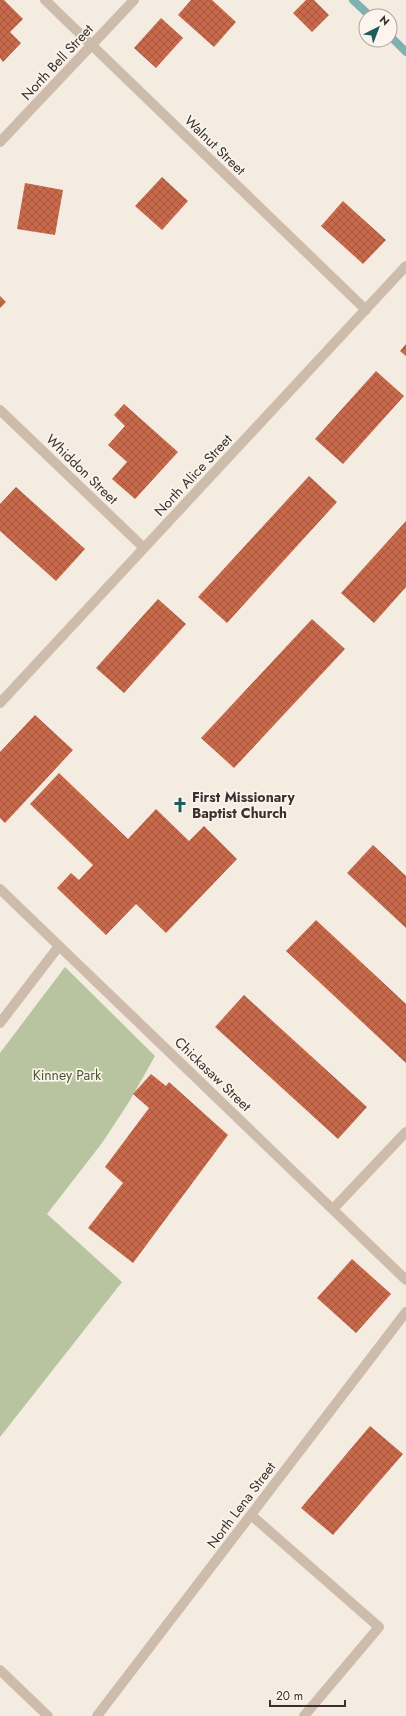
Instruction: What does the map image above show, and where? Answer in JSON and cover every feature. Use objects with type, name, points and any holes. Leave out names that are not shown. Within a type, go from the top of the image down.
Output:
[{"type":"street","name":"Walnut Street","points":[[45,0],[366,310]]},
{"type":"street","name":"North Bell Street","points":[[0,142],[134,0]]},
{"type":"street","name":"North Alice Street","points":[[0,702],[406,266]]},
{"type":"street","name":"Whiddon Street","points":[[0,410],[144,548]]},
{"type":"street","name":"Chickasaw Street","points":[[0,889],[406,1280]]},
{"type":"street","points":[[0,1023],[59,946]]},
{"type":"street","points":[[333,1209],[406,1132]]},
{"type":"street","name":"North Lena Street","points":[[98,1716],[406,1312]]},
{"type":"street","points":[[251,1515],[378,1627],[304,1716]]},
{"type":"street","points":[[0,1670],[48,1716]]},
{"type":"green space","name":"Kinney Park","points":[[65,967],[155,1056],[129,1102],[102,1143],[47,1214],[122,1282],[0,1437],[0,1053]]},
{"type":"building","points":[[0,0],[4,0],[23,19],[10,32],[21,43],[3,62],[0,58]]},
{"type":"building","points":[[191,0],[212,0],[236,22],[214,47],[178,15]]},
{"type":"building","points":[[306,0],[314,0],[329,15],[312,32],[293,13]]},
{"type":"building","points":[[161,18],[183,38],[156,68],[134,48]]},
{"type":"building","points":[[162,177],[188,201],[162,230],[135,206]]},
{"type":"building","points":[[25,183],[63,190],[55,235],[17,229]]},
{"type":"building","points":[[343,201],[386,240],[363,264],[321,226]]},
{"type":"building","points":[[0,296],[6,302],[0,308]]},
{"type":"building","points":[[406,344],[406,356],[400,351]]},
{"type":"building","points":[[376,371],[404,396],[343,464],[315,439]]},
{"type":"building","points":[[124,404],[178,452],[135,499],[112,479],[127,462],[108,445],[125,426],[114,415]]},
{"type":"building","points":[[309,476],[337,502],[227,623],[198,597]]},
{"type":"building","points":[[16,487],[85,549],[56,581],[0,531],[0,504]]},
{"type":"building","points":[[406,521],[406,587],[374,623],[341,593]]},
{"type":"building","points":[[158,599],[186,624],[124,693],[96,668]]},
{"type":"building","points":[[312,619],[345,649],[234,768],[201,738]]},
{"type":"building","points":[[35,715],[73,750],[5,823],[0,818],[0,752]]},
{"type":"building","points":[[59,773],[128,839],[156,809],[189,841],[204,826],[237,859],[166,933],[136,904],[106,935],[57,888],[71,873],[79,880],[93,865],[30,804]]},
{"type":"building","points":[[373,845],[406,876],[406,928],[347,873]]},
{"type":"building","points":[[316,920],[406,1004],[406,1063],[286,951]]},
{"type":"building","points":[[244,995],[367,1107],[338,1139],[215,1027]]},
{"type":"building","points":[[151,1074],[166,1086],[169,1082],[228,1135],[133,1263],[88,1228],[123,1183],[105,1167],[149,1108],[133,1094]]},
{"type":"building","points":[[352,1259],[391,1294],[356,1333],[317,1298]]},
{"type":"building","points":[[370,1426],[403,1454],[333,1535],[301,1508]]},
{"type":"waterway","points":[[353,0],[362,8]]},
{"type":"waterway","points":[[398,44],[406,52]]},
{"type":"place","name":"First Missionary Baptist Church","points":[[180,805]]}]
